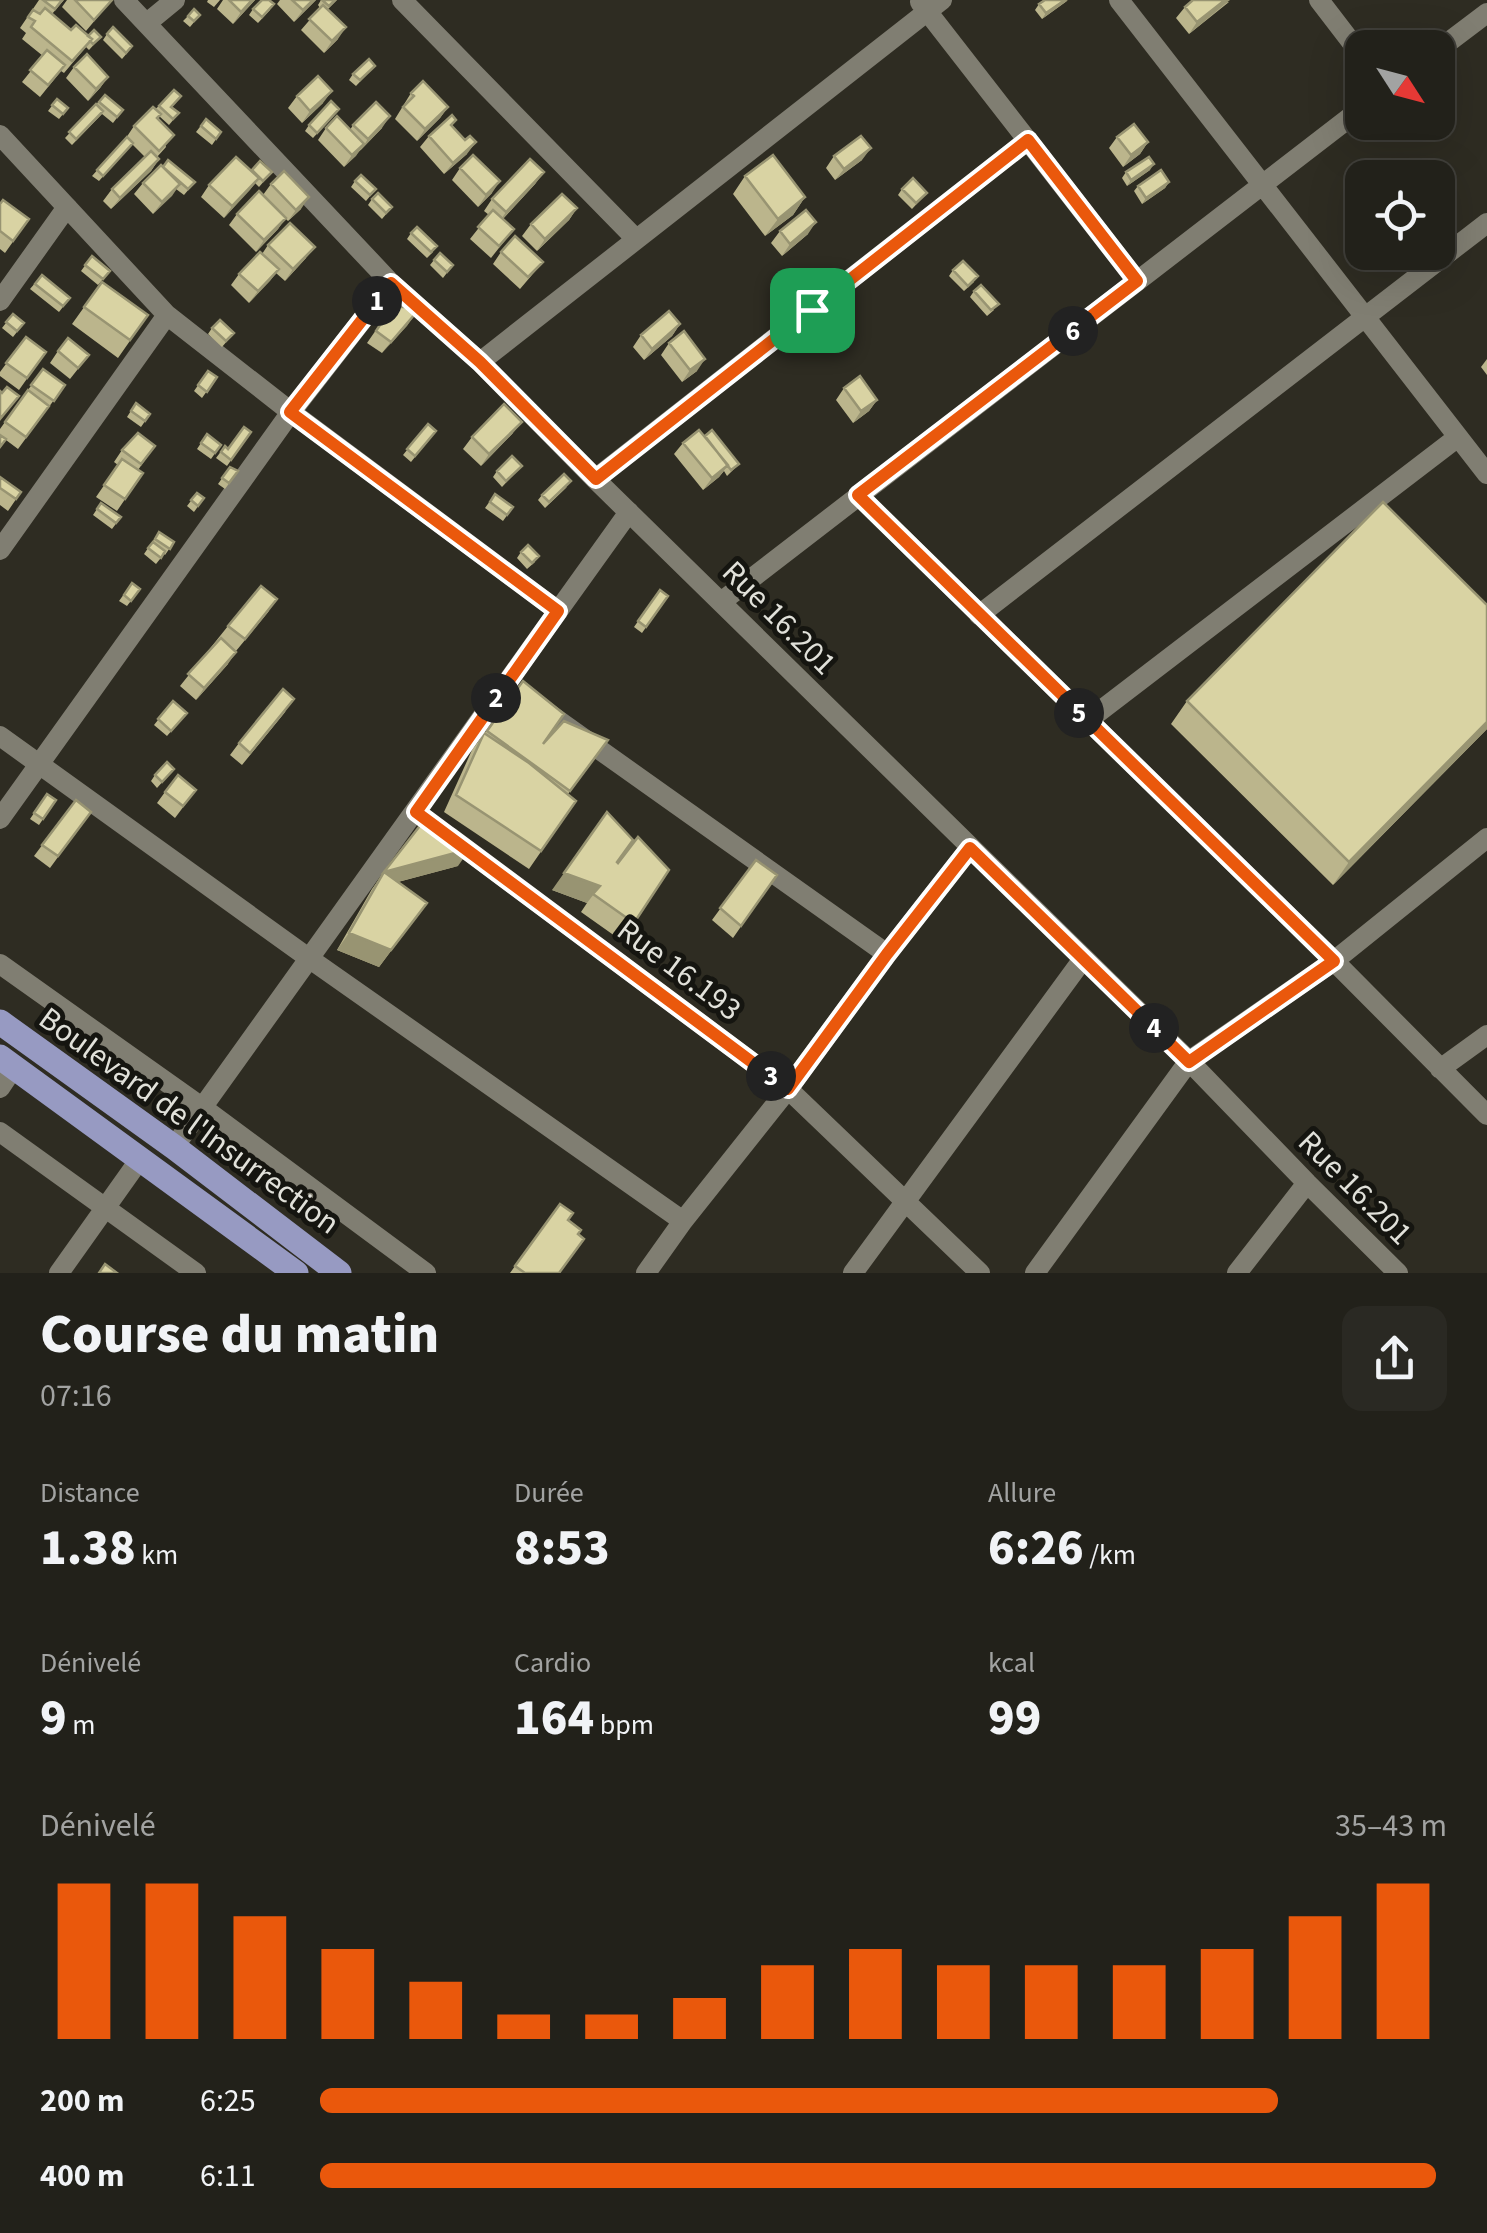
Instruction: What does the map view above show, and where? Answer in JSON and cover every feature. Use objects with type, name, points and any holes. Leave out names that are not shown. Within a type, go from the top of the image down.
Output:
[{"type":"main road","name":"Boulevard de l'Insurrection","points":[[0,1022],[340,1273]]},
{"type":"main road","name":"Boulevard de l'Insurrection","points":[[5,1071],[140,1158],[296,1273]]},
{"type":"street","name":"Rue 16.201","points":[[124,0],[391,283],[480,362],[1398,1273]]},
{"type":"street","points":[[147,22],[175,0]]},
{"type":"street","points":[[402,0],[636,239]]},
{"type":"street","points":[[1119,0],[1487,474]]},
{"type":"street","points":[[1319,0],[1345,34]]},
{"type":"street","points":[[480,362],[929,4],[1137,281]]},
{"type":"street","points":[[1455,37],[1487,12]]},
{"type":"street","points":[[720,602],[1345,121]]},
{"type":"street","points":[[0,136],[167,315],[290,412],[558,611]]},
{"type":"street","points":[[596,479],[1028,140]]},
{"type":"street","points":[[0,301],[67,207]]},
{"type":"street","points":[[979,615],[1487,224]]},
{"type":"street","points":[[0,819],[290,412],[391,283]]},
{"type":"street","points":[[0,550],[167,315]]},
{"type":"street","points":[[1087,722],[1458,437]]},
{"type":"street","points":[[858,495],[1487,1115]]},
{"type":"street","points":[[174,1147],[629,512]]},
{"type":"street","points":[[506,683],[887,954]]},
{"type":"street","points":[[0,736],[683,1221]]},
{"type":"street","name":"Rue 16.193","points":[[416,812],[788,1089],[980,1273]]},
{"type":"street","points":[[1035,1273],[1189,1062],[1334,961],[1487,838]]},
{"type":"street","points":[[646,1273],[970,848]]},
{"type":"street","points":[[852,1273],[1083,959]]},
{"type":"street","points":[[0,964],[426,1273]]},
{"type":"street","points":[[1440,1069],[1487,1034]]},
{"type":"street","points":[[0,1132],[196,1273]]},
{"type":"street","points":[[58,1273],[140,1158]]},
{"type":"street","points":[[1237,1273],[1307,1183]]},
{"type":"building","points":[[43,0],[62,0],[55,9]]},
{"type":"building","points":[[75,0],[112,0],[94,20]]},
{"type":"building","points":[[229,0],[252,0],[241,12]]},
{"type":"building","points":[[262,0],[274,4],[262,17],[253,9]]},
{"type":"building","points":[[292,0],[313,0],[303,10]]},
{"type":"building","points":[[1045,0],[1065,0],[1046,13],[1039,4]]},
{"type":"building","points":[[1193,0],[1225,0],[1197,22],[1185,7]]},
{"type":"building","points":[[323,5],[346,27],[332,41],[309,19]]},
{"type":"building","points":[[45,8],[71,30],[76,25],[92,39],[72,61],[31,27],[35,21],[28,17],[33,10],[40,14]]},
{"type":"building","points":[[194,9],[200,15],[194,21],[188,16]]},
{"type":"building","points":[[113,27],[132,46],[126,53],[107,34]]},
{"type":"building","points":[[94,30],[101,37],[93,44],[88,36]]},
{"type":"building","points":[[47,50],[65,65],[48,85],[30,70]]},
{"type":"building","points":[[87,54],[108,77],[96,89],[74,67]]},
{"type":"building","points":[[369,59],[375,66],[360,80],[353,74]]},
{"type":"building","points":[[318,76],[332,91],[310,111],[297,96]]},
{"type":"building","points":[[423,81],[448,107],[425,129],[403,107]]},
{"type":"building","points":[[174,90],[181,96],[171,107],[179,113],[173,119],[159,106]]},
{"type":"building","points":[[105,95],[123,110],[117,117],[99,102]]},
{"type":"building","points":[[57,99],[68,108],[63,114],[52,105]]},
{"type":"building","points":[[331,101],[339,109],[317,133],[309,125]]},
{"type":"building","points":[[376,102],[390,116],[368,139],[353,125]]},
{"type":"building","points":[[96,104],[103,111],[76,139],[69,132]]},
{"type":"building","points":[[153,107],[161,114],[157,118],[174,135],[159,151],[134,126]]},
{"type":"building","points":[[452,115],[456,120],[451,125],[465,140],[470,136],[476,142],[453,163],[429,136]]},
{"type":"building","points":[[337,116],[364,144],[352,155],[326,128]]},
{"type":"building","points":[[206,119],[221,132],[216,139],[201,126]]},
{"type":"building","points":[[1134,124],[1148,142],[1131,155],[1117,137]]},
{"type":"building","points":[[861,136],[871,148],[844,169],[834,156]]},
{"type":"building","points":[[127,137],[133,143],[103,176],[97,170]]},
{"type":"building","points":[[151,151],[159,159],[120,198],[112,189]]},
{"type":"building","points":[[473,155],[500,181],[486,195],[460,168]]},
{"type":"building","points":[[773,155],[805,197],[778,219],[745,176]]},
{"type":"building","points":[[236,157],[259,178],[232,206],[209,185]]},
{"type":"building","points":[[1149,157],[1154,164],[1131,180],[1126,172]]},
{"type":"building","points":[[530,159],[544,172],[506,212],[492,199]]},
{"type":"building","points":[[168,160],[195,182],[188,189],[163,167]]},
{"type":"building","points":[[260,161],[272,172],[263,181],[252,170]]},
{"type":"building","points":[[161,165],[180,184],[162,202],[143,183]]},
{"type":"building","points":[[1161,170],[1169,182],[1146,198],[1138,186]]},
{"type":"building","points":[[284,171],[309,197],[296,210],[271,184]]},
{"type":"building","points":[[361,175],[376,189],[370,195],[355,181]]},
{"type":"building","points":[[913,178],[927,193],[916,203],[902,189]]},
{"type":"building","points":[[259,191],[286,218],[264,240],[237,214]]},
{"type":"building","points":[[378,193],[392,207],[386,213],[372,199]]},
{"type":"building","points":[[562,194],[577,208],[545,239],[531,224]]},
{"type":"building","points":[[3,200],[29,219],[13,241],[0,231]]},
{"type":"building","points":[[493,210],[514,229],[499,246],[478,227]]},
{"type":"building","points":[[806,210],[816,222],[790,244],[780,231]]},
{"type":"building","points":[[290,223],[315,247],[293,269],[268,245]]},
{"type":"building","points":[[417,227],[437,246],[431,252],[411,233]]},
{"type":"building","points":[[515,236],[543,262],[528,277],[501,252]]},
{"type":"building","points":[[260,252],[279,269],[258,291],[239,274]]},
{"type":"building","points":[[440,253],[453,265],[447,272],[434,260]]},
{"type":"building","points":[[92,256],[110,271],[103,279],[85,265]]},
{"type":"building","points":[[963,261],[978,276],[968,286],[953,270]]},
{"type":"building","points":[[42,275],[70,298],[63,306],[35,284]]},
{"type":"building","points":[[102,282],[148,315],[130,340],[84,307]]},
{"type":"building","points":[[981,285],[999,304],[991,310],[974,291]]},
{"type":"building","points":[[392,307],[407,307],[415,314],[391,342],[376,331]]},
{"type":"building","points":[[669,311],[680,324],[652,349],[641,335]]},
{"type":"building","points":[[13,314],[24,323],[17,331],[6,322]]},
{"type":"building","points":[[220,320],[234,333],[226,341],[212,328]]},
{"type":"building","points":[[684,331],[705,359],[690,370],[669,343]]},
{"type":"building","points":[[26,337],[46,352],[27,378],[6,363]]},
{"type":"building","points":[[68,338],[89,355],[78,368],[58,351]]},
{"type":"building","points":[[43,369],[65,385],[54,401],[31,385]]},
{"type":"building","points":[[208,371],[217,377],[207,392],[198,385]]},
{"type":"building","points":[[860,376],[877,400],[861,411],[844,388]]},
{"type":"building","points":[[7,387],[19,396],[0,419],[0,391]]},
{"type":"building","points":[[28,390],[49,406],[26,437],[5,422]]},
{"type":"building","points":[[136,403],[150,414],[145,421],[131,411]]},
{"type":"building","points":[[504,404],[522,422],[489,454],[472,437]]},
{"type":"building","points":[[428,424],[436,431],[415,456],[407,449]]},
{"type":"building","points":[[244,427],[251,432],[231,460],[221,452],[225,446],[228,449]]},
{"type":"building","points":[[699,430],[728,465],[712,478],[683,443]]},
{"type":"building","points":[[712,430],[739,464],[731,470],[705,436]]},
{"type":"building","points":[[138,433],[155,446],[141,464],[122,450]]},
{"type":"building","points":[[207,434],[221,445],[215,453],[201,443]]},
{"type":"building","points":[[512,456],[522,466],[506,481],[497,471]]},
{"type":"building","points":[[122,459],[143,473],[125,499],[104,485]]},
{"type":"building","points":[[230,467],[238,471],[229,483],[222,478]]},
{"type":"building","points":[[564,474],[571,481],[549,502],[542,495]]},
{"type":"building","points":[[0,477],[21,492],[16,499],[0,488]]},
{"type":"building","points":[[197,493],[204,498],[198,506],[191,500]]},
{"type":"building","points":[[495,494],[513,507],[507,515],[490,502]]},
{"type":"building","points":[[1383,502],[1487,605],[1487,722],[1349,862],[1187,701]]},
{"type":"building","points":[[101,503],[121,517],[116,523],[97,509]]},
{"type":"building","points":[[159,532],[174,542],[170,549],[155,539]]},
{"type":"building","points":[[153,542],[165,551],[161,558],[148,548]]},
{"type":"building","points":[[528,545],[539,556],[532,563],[521,552]]},
{"type":"building","points":[[132,583],[140,589],[131,601],[124,595]]},
{"type":"building","points":[[261,586],[277,599],[245,639],[228,626]]},
{"type":"building","points":[[660,590],[668,596],[646,627],[638,621]]},
{"type":"building","points":[[221,638],[236,652],[204,688],[188,674]]},
{"type":"building","points":[[523,681],[564,714],[543,744],[564,721],[608,740],[570,791],[487,731]]},
{"type":"building","points":[[283,689],[294,699],[250,753],[239,743]]},
{"type":"building","points":[[173,701],[187,713],[171,731],[158,719]]},
{"type":"building","points":[[484,733],[576,801],[541,851],[456,795]]},
{"type":"building","points":[[167,762],[174,769],[162,782],[155,775]]},
{"type":"building","points":[[178,775],[196,790],[183,806],[165,792]]},
{"type":"building","points":[[47,794],[56,800],[43,819],[34,813]]},
{"type":"building","points":[[76,800],[91,812],[58,856],[42,845]]},
{"type":"building","points":[[607,812],[633,840],[618,863],[638,837],[669,870],[634,923],[593,894],[600,886],[564,873]]},
{"type":"building","points":[[426,818],[470,849],[384,872]]},
{"type":"building","points":[[756,860],[777,875],[741,926],[720,908]]},
{"type":"building","points":[[384,872],[427,903],[391,950],[349,933]]},
{"type":"building","points":[[560,1204],[573,1213],[568,1220],[581,1230],[578,1234],[584,1239],[559,1273],[525,1273],[515,1266]]},
{"type":"building","points":[[105,1264],[117,1273],[99,1273]]},
{"type":"route","points":[[1028,140],[1137,281],[858,495],[1334,961],[1189,1062],[970,848],[788,1089],[416,812],[558,611],[290,412],[391,283],[480,362],[596,479],[812,310],[1028,140]]}]
